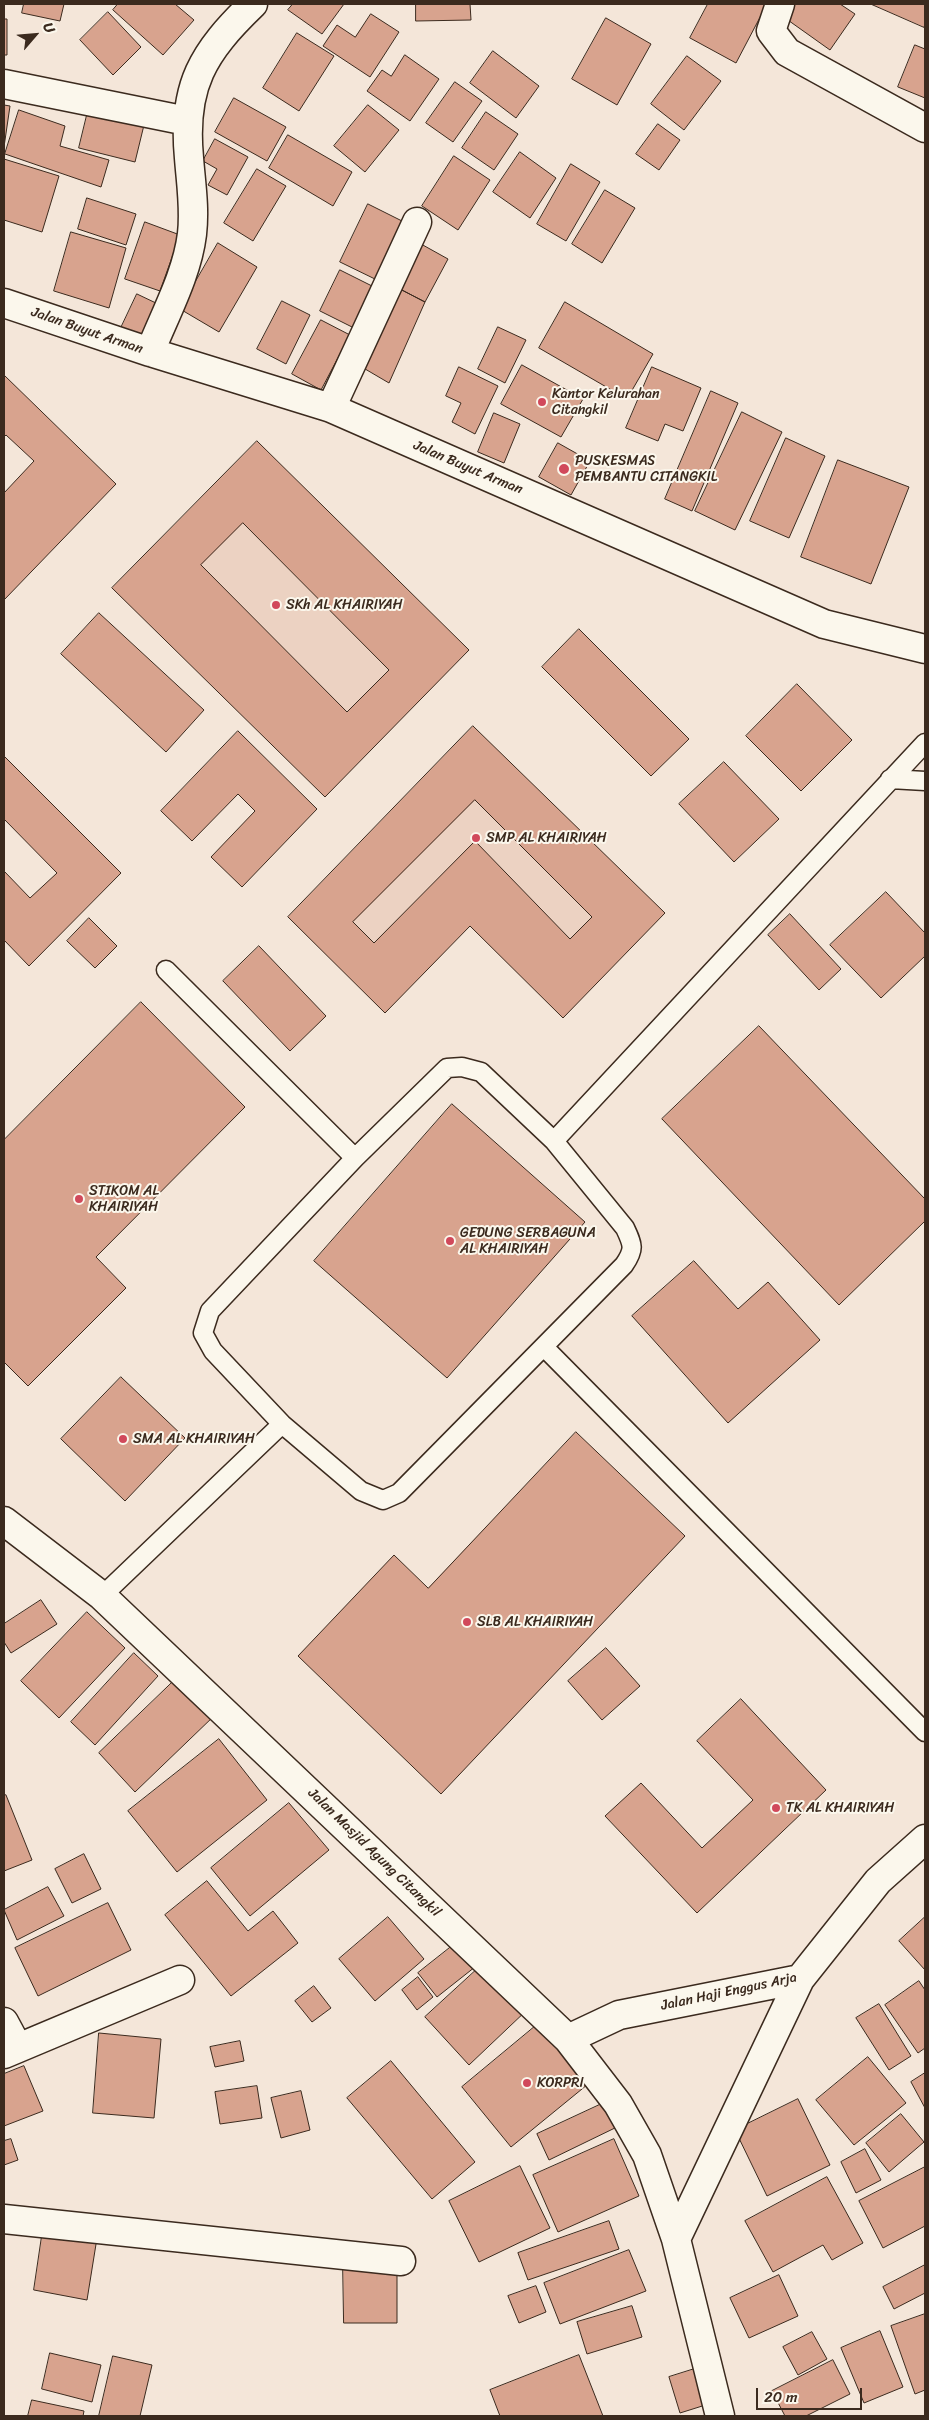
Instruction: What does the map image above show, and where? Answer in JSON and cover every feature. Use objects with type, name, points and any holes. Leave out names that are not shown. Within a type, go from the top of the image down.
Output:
[{"type":"street","points":[[150,352],[186,264],[192,234],[194,205],[187,121],[200,69],[217,40],[252,4]]},
{"type":"street","points":[[780,4],[771,31],[787,52],[925,128]]},
{"type":"street","points":[[4,84],[187,121]]},
{"type":"street","points":[[331,408],[417,222]]},
{"type":"street","name":"Jalan Buyut Arman","points":[[4,303],[150,352],[331,408],[824,624],[925,649]]},
{"type":"street","name":"Jalan Masjid Agung Citangkil","points":[[4,1521],[102,1596],[568,2039],[618,2104],[647,2156],[676,2239],[720,2416]]},
{"type":"street","name":"Jalan Haji Enggus Arja","points":[[568,2039],[619,2015],[800,1979],[878,1881],[925,1839]]},
{"type":"street","points":[[676,2239],[800,1979]]},
{"type":"street","points":[[4,2022],[11,2051],[180,1980]]},
{"type":"street","points":[[4,2219],[402,2261]]},
{"type":"lane","points":[[554,1141],[925,743]]},
{"type":"lane","points":[[890,779],[925,781]]},
{"type":"lane","points":[[166,970],[355,1158]]},
{"type":"lane","points":[[462,1067],[481,1072],[554,1141],[625,1228],[633,1244],[631,1255],[624,1265],[544,1347],[400,1493],[382,1500],[361,1491],[282,1424],[213,1351],[203,1333],[210,1311],[355,1158],[447,1068],[462,1067]]},
{"type":"lane","points":[[544,1347],[925,1732]]},
{"type":"lane","points":[[102,1596],[282,1424]]},
{"type":"shaded area","name":"SKh AL KHAIRIYAH","points":[[257,441],[469,650],[325,797],[112,588]]},
{"type":"shaded area","name":"SMP AL KHAIRIYAH","points":[[473,726],[665,913],[563,1018],[470,926],[385,1013],[288,917]]},
{"type":"building","points":[[24,4],[64,4],[60,21],[22,13]]},
{"type":"building","points":[[118,4],[175,4],[194,20],[163,55],[113,10]]},
{"type":"building","points":[[293,4],[344,4],[322,34],[288,10]]},
{"type":"building","points":[[416,4],[470,4],[471,20],[416,21]]},
{"type":"building","points":[[708,4],[767,4],[736,63],[690,38]]},
{"type":"building","points":[[795,4],[840,4],[855,14],[830,50],[785,18]]},
{"type":"building","points":[[871,4],[925,4],[924,27]]},
{"type":"building","points":[[108,12],[141,47],[113,75],[80,40]]},
{"type":"building","points":[[371,14],[399,32],[370,77],[323,46],[337,25],[355,37]]},
{"type":"building","points":[[606,18],[651,44],[617,105],[572,79]]},
{"type":"building","points":[[4,19],[7,19],[7,55],[4,55]]},
{"type":"building","points":[[297,33],[334,56],[299,111],[263,88]]},
{"type":"building","points":[[915,45],[925,49],[925,98],[898,87]]},
{"type":"building","points":[[493,51],[539,86],[516,118],[470,83]]},
{"type":"building","points":[[405,55],[439,79],[410,121],[367,91],[382,70],[391,76]]},
{"type":"building","points":[[687,56],[721,81],[684,130],[651,104]]},
{"type":"building","points":[[455,82],[482,101],[453,142],[426,123]]},
{"type":"building","points":[[234,98],[286,127],[267,161],[215,132]]},
{"type":"building","points":[[4,105],[10,106],[4,147]]},
{"type":"building","points":[[368,105],[399,130],[365,172],[334,146]]},
{"type":"building","points":[[19,110],[65,126],[60,146],[109,160],[101,187],[5,154]]},
{"type":"building","points":[[88,111],[144,125],[135,162],[79,148]]},
{"type":"building","points":[[486,112],[518,134],[494,170],[462,148]]},
{"type":"building","points":[[658,124],[680,140],[659,170],[636,154]]},
{"type":"building","points":[[288,135],[352,172],[333,206],[269,168]]},
{"type":"building","points":[[215,139],[248,157],[227,195],[208,185],[217,169],[203,161]]},
{"type":"building","points":[[520,152],[556,178],[530,218],[493,192]]},
{"type":"building","points":[[454,156],[490,180],[458,230],[422,206]]},
{"type":"building","points":[[4,159],[59,176],[42,232],[4,220]]},
{"type":"building","points":[[571,164],[600,182],[566,241],[537,224]]},
{"type":"building","points":[[257,169],[286,186],[253,241],[224,223]]},
{"type":"building","points":[[605,190],[635,208],[602,263],[572,244]]},
{"type":"building","points":[[87,198],[136,214],[126,245],[78,229]]},
{"type":"building","points":[[368,204],[404,222],[377,280],[340,262]]},
{"type":"building","points":[[145,222],[180,235],[160,291],[125,279]]},
{"type":"building","points":[[71,232],[126,248],[109,308],[54,291]]},
{"type":"building","points":[[218,243],[257,267],[219,332],[180,309]]},
{"type":"building","points":[[421,244],[448,259],[425,302],[398,288]]},
{"type":"building","points":[[340,270],[376,288],[356,329],[320,311]]},
{"type":"building","points":[[398,288],[425,302],[389,383],[360,366]]},
{"type":"building","points":[[137,294],[158,304],[140,340],[120,330]]},
{"type":"building","points":[[282,301],[310,315],[286,364],[257,349]]},
{"type":"building","points":[[565,302],[653,354],[627,399],[539,348]]},
{"type":"building","points":[[321,320],[350,335],[321,390],[292,374]]},
{"type":"building","points":[[498,327],[526,340],[505,383],[478,369]]},
{"type":"building","name":"Kantor Kelurahan Citangkil","points":[[522,365],[583,399],[561,437],[501,404]]},
{"type":"building","points":[[459,367],[498,386],[475,434],[452,422],[461,403],[446,396]]},
{"type":"building","points":[[652,367],[701,388],[683,431],[665,424],[658,441],[626,428]]},
{"type":"building","points":[[4,375],[116,484],[4,600],[4,493],[34,461],[6,435],[4,437]]},
{"type":"building","points":[[711,391],[738,403],[692,511],[665,499]]},
{"type":"building","points":[[742,412],[782,432],[735,530],[695,511]]},
{"type":"building","points":[[494,413],[520,424],[504,463],[478,452]]},
{"type":"building","points":[[786,438],[825,456],[789,538],[750,521]]},
{"type":"building","name":"SKh AL KHAIRIYAH","points":[[257,441],[469,650],[325,797],[112,588]],"holes":[[[243,523],[389,670],[347,712],[201,565]]]},
{"type":"building","name":"PUSKESMAS PEMBANTU CITANGKIL","points":[[558,443],[590,461],[571,495],[539,477]]},
{"type":"building","points":[[838,460],[909,487],[871,584],[801,557]]},
{"type":"building","points":[[99,613],[204,710],[166,752],[61,654]]},
{"type":"building","points":[[579,629],[689,739],[651,776],[542,667]]},
{"type":"building","points":[[797,684],[852,740],[801,791],[746,736]]},
{"type":"building","name":"SMP AL KHAIRIYAH","points":[[473,726],[665,913],[563,1018],[470,926],[385,1013],[288,917]],"holes":[[[475,800],[592,917],[570,939],[475,841],[374,943],[353,922]]]},
{"type":"building","points":[[238,731],[317,809],[242,887],[211,857],[255,811],[238,794],[192,841],[161,811]]},
{"type":"building","points":[[4,756],[121,873],[29,966],[4,940],[4,871],[30,898],[57,873],[4,819]]},
{"type":"building","points":[[724,762],[779,819],[734,862],[679,804]]},
{"type":"building","points":[[886,892],[925,933],[925,956],[881,998],[830,945]]},
{"type":"building","points":[[790,914],[841,969],[819,990],[768,935]]},
{"type":"building","points":[[89,918],[117,946],[95,968],[67,941]]},
{"type":"building","points":[[259,946],[326,1016],[290,1051],[223,981]]},
{"type":"building","name":"STIKOM AL KHAIRIYAH","points":[[141,1002],[245,1107],[96,1257],[126,1288],[28,1386],[4,1362],[4,1140]]},
{"type":"building","points":[[759,1026],[925,1199],[925,1221],[839,1305],[662,1119]]},
{"type":"building","name":"GEDUNG SERBAGUNA AL KHAIRIYAH","points":[[452,1104],[585,1222],[447,1378],[314,1261]]},
{"type":"building","points":[[694,1261],[738,1309],[768,1282],[820,1340],[728,1423],[632,1316]]},
{"type":"building","name":"SMA AL KHAIRIYAH","points":[[121,1377],[185,1438],[125,1501],[61,1439]]},
{"type":"building","name":"SLB AL KHAIRIYAH","points":[[576,1432],[685,1536],[441,1794],[298,1656],[394,1555],[428,1588]]},
{"type":"building","points":[[41,1600],[57,1624],[11,1653],[4,1642],[4,1624]]},
{"type":"building","points":[[87,1612],[125,1648],[59,1718],[21,1681]]},
{"type":"building","points":[[606,1648],[640,1686],[602,1720],[568,1681]]},
{"type":"building","points":[[134,1653],[158,1676],[95,1745],[71,1722]]},
{"type":"building","points":[[179,1676],[215,1715],[135,1792],[99,1753]]},
{"type":"building","name":"TK AL KHAIRIYAH","points":[[741,1699],[826,1790],[697,1913],[605,1816],[641,1783],[702,1848],[753,1800],[697,1741]]},
{"type":"building","points":[[219,1739],[267,1800],[177,1872],[128,1811]]},
{"type":"building","points":[[6,1795],[32,1860],[4,1871],[4,1796]]},
{"type":"building","points":[[289,1803],[329,1850],[250,1916],[211,1868]]},
{"type":"building","points":[[84,1854],[101,1889],[72,1903],[55,1869]]},
{"type":"building","points":[[207,1881],[248,1931],[273,1911],[298,1943],[231,1996],[165,1915]]},
{"type":"building","points":[[48,1887],[64,1916],[17,1940],[4,1910]]},
{"type":"building","points":[[108,1903],[131,1950],[38,1996],[15,1948]]},
{"type":"building","points":[[388,1917],[424,1959],[375,2001],[339,1959]]},
{"type":"building","points":[[925,1917],[925,1970],[899,1941]]},
{"type":"building","points":[[461,1939],[480,1963],[437,1997],[418,1973]]},
{"type":"building","points":[[485,1962],[528,2009],[469,2065],[425,2017]]},
{"type":"building","points":[[418,1977],[433,1997],[417,2010],[402,1990]]},
{"type":"building","points":[[919,1981],[925,1990],[925,2048],[918,2053],[885,2005]]},
{"type":"building","points":[[314,1986],[331,2008],[312,2022],[295,2001]]},
{"type":"building","points":[[879,2004],[911,2056],[889,2070],[856,2018]]},
{"type":"building","name":"KORPRI","points":[[544,2019],[593,2080],[511,2147],[462,2087]]},
{"type":"building","points":[[99,2033],[161,2039],[154,2118],[93,2113]]},
{"type":"building","points":[[240,2041],[244,2061],[215,2067],[210,2047]]},
{"type":"building","points":[[868,2057],[906,2103],[854,2145],[816,2100]]},
{"type":"building","points":[[391,2061],[475,2162],[432,2199],[347,2098]]},
{"type":"building","points":[[24,2066],[43,2111],[4,2126],[4,2074]]},
{"type":"building","points":[[925,2073],[925,2108],[911,2082]]},
{"type":"building","points":[[257,2086],[262,2118],[220,2124],[215,2092]]},
{"type":"building","points":[[301,2091],[310,2130],[281,2138],[271,2098]]},
{"type":"building","points":[[798,2099],[830,2165],[767,2196],[735,2130]]},
{"type":"building","points":[[608,2101],[619,2126],[549,2160],[537,2134]]},
{"type":"building","points":[[901,2114],[924,2142],[889,2172],[866,2143]]},
{"type":"building","points":[[11,2139],[18,2160],[4,2165],[4,2141]]},
{"type":"building","points":[[614,2139],[639,2196],[558,2232],[533,2175]]},
{"type":"building","points":[[865,2149],[881,2180],[856,2193],[841,2162]]},
{"type":"building","points":[[520,2166],[550,2228],[479,2262],[449,2201]]},
{"type":"building","points":[[925,2167],[925,2226],[883,2248],[859,2201]]},
{"type":"building","points":[[827,2177],[863,2243],[832,2260],[823,2245],[773,2272],[745,2221]]},
{"type":"building","points":[[609,2221],[619,2249],[528,2280],[518,2253]]},
{"type":"building","points":[[43,2229],[97,2238],[87,2300],[34,2290]]},
{"type":"building","points":[[629,2250],[646,2291],[560,2324],[544,2283]]},
{"type":"building","points":[[343,2264],[397,2264],[397,2323],[344,2323]]},
{"type":"building","points":[[925,2265],[925,2293],[894,2309],[883,2287]]},
{"type":"building","points":[[779,2275],[798,2316],[749,2338],[730,2298]]},
{"type":"building","points":[[536,2286],[546,2312],[519,2323],[508,2296]]},
{"type":"building","points":[[632,2306],[642,2337],[587,2354],[577,2322]]},
{"type":"building","points":[[925,2314],[925,2390],[915,2394],[891,2326]]},
{"type":"building","points":[[880,2331],[903,2387],[864,2403],[841,2348]]},
{"type":"building","points":[[812,2332],[827,2359],[798,2375],[783,2347]]},
{"type":"building","points":[[50,2353],[101,2365],[92,2402],[42,2389]]},
{"type":"building","points":[[579,2355],[603,2416],[500,2416],[490,2390]]},
{"type":"building","points":[[113,2356],[152,2365],[140,2416],[99,2416]]},
{"type":"building","points":[[833,2360],[850,2394],[806,2416],[785,2416],[772,2391]]},
{"type":"building","points":[[704,2366],[715,2402],[680,2413],[669,2377]]},
{"type":"building","points":[[32,2400],[84,2411],[83,2416],[28,2416]]},
{"type":"place","name":"Kantor Kelurahan Citangkil","points":[[542,402]]},
{"type":"place","name":"PUSKESMAS PEMBANTU CITANGKIL","points":[[564,469]]},
{"type":"place","name":"SKh AL KHAIRIYAH","points":[[276,605]]},
{"type":"place","name":"SMP AL KHAIRIYAH","points":[[476,838]]},
{"type":"place","name":"STIKOM AL KHAIRIYAH","points":[[79,1199]]},
{"type":"place","name":"GEDUNG SERBAGUNA AL KHAIRIYAH","points":[[450,1241]]},
{"type":"place","name":"SMA AL KHAIRIYAH","points":[[123,1439]]},
{"type":"place","name":"SLB AL KHAIRIYAH","points":[[467,1622]]},
{"type":"place","name":"TK AL KHAIRIYAH","points":[[776,1808]]},
{"type":"place","name":"KORPRI","points":[[527,2083]]}]
